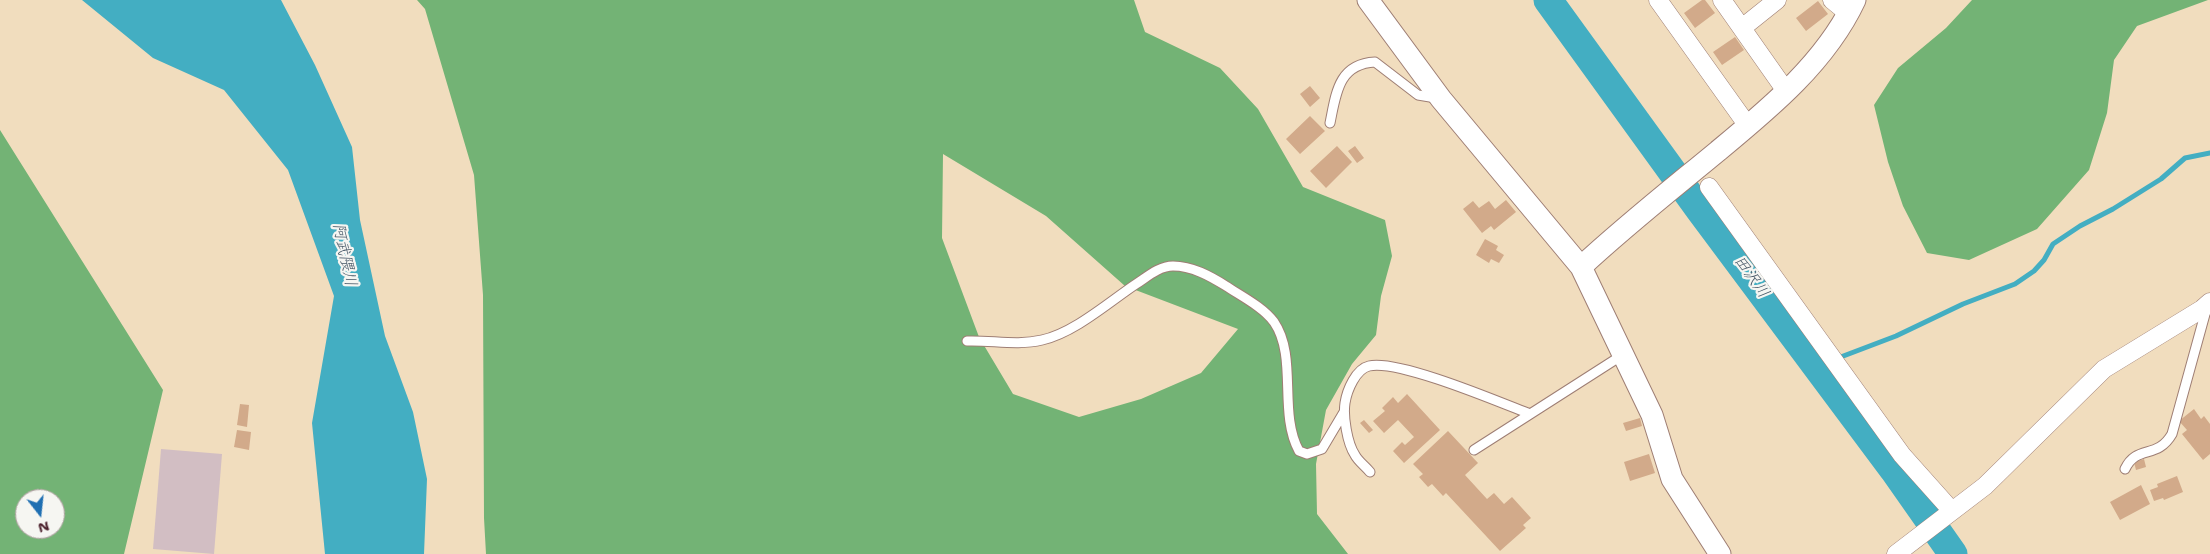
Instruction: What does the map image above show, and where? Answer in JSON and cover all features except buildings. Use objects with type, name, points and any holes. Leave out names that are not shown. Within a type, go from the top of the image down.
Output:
[{"type":"street","points":[[1368,0],[1441,99],[1581,267],[1652,415],[1672,479],[1720,554]]},
{"type":"street","points":[[1658,0],[1748,126]]},
{"type":"street","points":[[1722,0],[1786,91]]},
{"type":"street","points":[[1742,28],[1777,0]]},
{"type":"street","points":[[1581,267],[1748,126],[1786,91],[1841,27],[1852,7],[1832,0]]},
{"type":"street","points":[[1710,187],[1902,455],[1952,511]]},
{"type":"street","points":[[1896,554],[1985,486],[2104,369],[2209,303]]},
{"type":"lane","points":[[1330,123],[1338,86],[1352,68],[1362,62],[1374,62],[1418,94],[1441,99]]},
{"type":"lane","points":[[967,341],[986,340],[1007,344],[1043,340],[1072,328],[1154,272],[1172,266],[1191,268],[1214,279],[1247,299],[1273,322],[1281,338],[1292,434],[1300,451],[1307,454],[1322,449],[1344,412],[1349,388],[1361,370],[1370,366],[1389,366],[1436,379],[1530,414]]},
{"type":"lane","points":[[2125,469],[2134,456],[2160,448],[2172,434],[2209,303]]},
{"type":"lane","points":[[1474,450],[1624,354]]},
{"type":"lane","points":[[1344,412],[1354,454],[1370,472]]},
{"type":"shaded area","points":[[161,449],[222,454],[214,554],[153,549]]},
{"type":"green space","points":[[417,0],[1134,0],[1145,32],[1220,68],[1258,109],[1303,187],[1385,220],[1392,256],[1381,296],[1376,335],[1352,364],[1326,410],[1316,464],[1317,514],[1348,554],[486,554],[484,518],[483,295],[474,175],[425,9]],"holes":[[[943,154],[1046,216],[1125,286],[1238,329],[1201,373],[1141,399],[1079,417],[1013,394],[979,337],[942,238]]]},
{"type":"green space","points":[[1972,0],[2208,0],[2137,26],[2114,60],[2107,113],[2089,170],[2037,229],[1969,260],[1927,253],[1903,206],[1888,162],[1874,105],[1898,68],[1946,28]]},
{"type":"green space","points":[[0,130],[163,390],[124,554],[0,554]]},
{"type":"water","name":"阿武隈川","points":[[82,0],[281,0],[315,65],[352,147],[360,220],[385,336],[413,412],[427,479],[424,554],[325,554],[312,423],[334,296],[288,170],[224,90],[153,58]]},
{"type":"waterway","name":"田沢川","points":[[1548,0],[1700,210],[1894,470],[1953,554]]},
{"type":"waterway","points":[[1817,366],[1896,336],[1963,304],[2015,284],[2034,271],[2044,260],[2053,244],[2161,179],[2185,158],[2210,153]]}]
